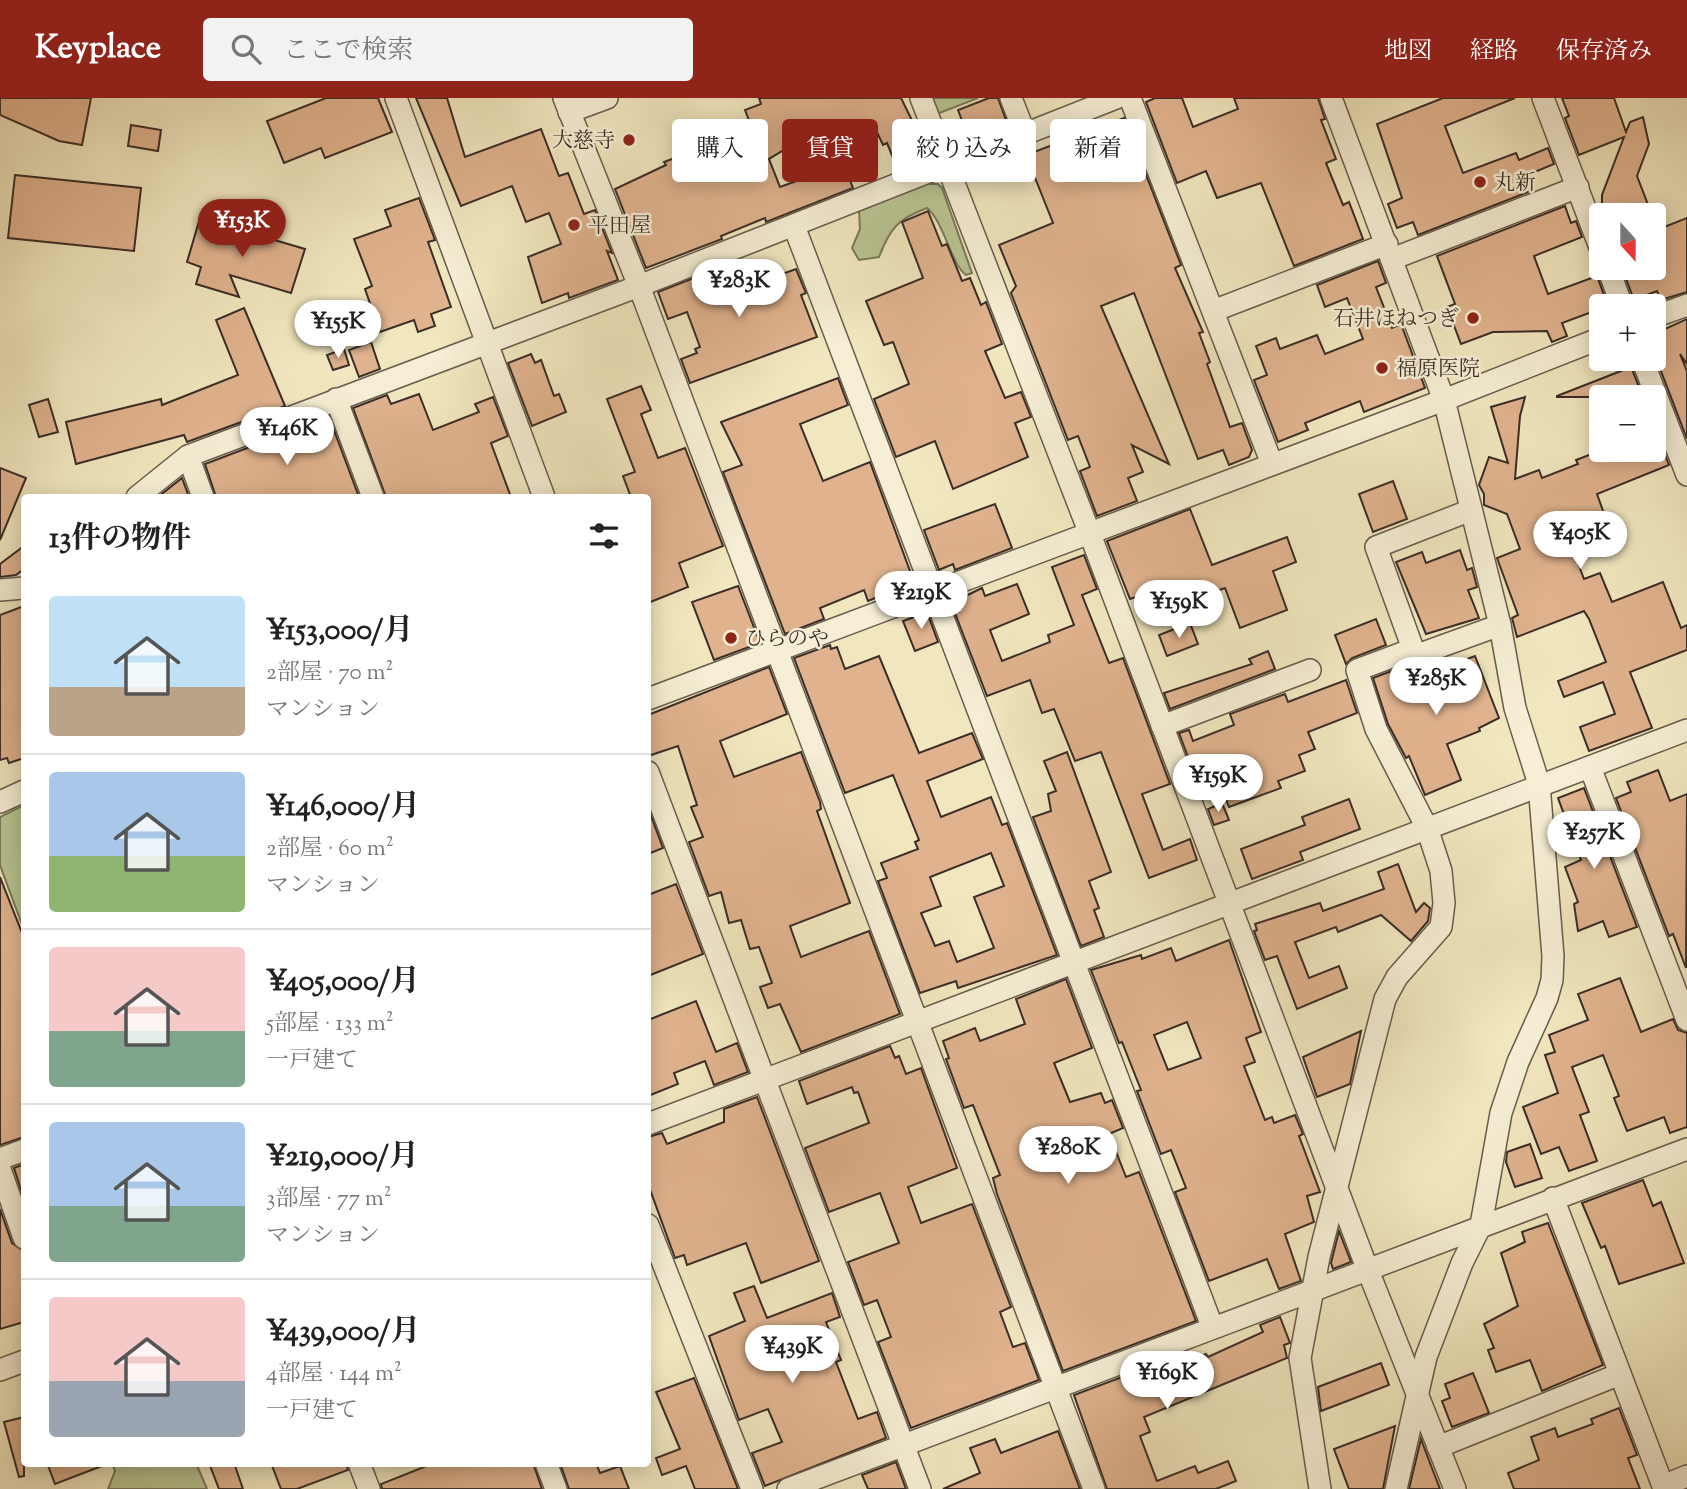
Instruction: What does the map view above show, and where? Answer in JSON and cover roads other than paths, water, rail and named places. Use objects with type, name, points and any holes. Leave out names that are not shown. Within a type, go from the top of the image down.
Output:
[{"type":"street","points":[[396,98],[543,494]]},
{"type":"street","points":[[607,98],[567,105],[639,286],[1094,1489]]},
{"type":"street","points":[[921,98],[929,119]]},
{"type":"street","points":[[1011,98],[1019,119]]},
{"type":"street","points":[[1036,130],[1116,98]]},
{"type":"street","points":[[1130,98],[1272,464]]},
{"type":"street","points":[[1331,98],[1444,400],[1500,625],[1515,708],[1539,784],[1552,980],[1501,1113],[1481,1225],[1462,1263],[1426,1357],[1396,1489]]},
{"type":"street","points":[[1543,98],[1589,217]]},
{"type":"street","points":[[141,494],[188,456],[906,182]]},
{"type":"street","points":[[953,182],[1090,534],[1367,1268],[1455,1489]]},
{"type":"street","points":[[1213,311],[1578,187]]},
{"type":"street","points":[[794,226],[1212,1326]]},
{"type":"street","points":[[1666,313],[1687,305]]},
{"type":"street","points":[[651,698],[1444,400],[1589,343]]},
{"type":"street","points":[[1647,371],[1687,475]]},
{"type":"street","points":[[336,399],[372,494]]},
{"type":"street","points":[[188,456],[203,494]]},
{"type":"street","points":[[1471,510],[1376,547],[1413,649],[1420,654],[1500,625]]},
{"type":"street","points":[[0,590],[21,588]]},
{"type":"street","points":[[1320,1489],[1300,1358],[1312,1288],[1385,999],[1397,977],[1441,927],[1444,903],[1441,871],[1427,828],[1376,729],[1357,670],[1413,649]]},
{"type":"street","points":[[1162,726],[1310,670]]},
{"type":"street","points":[[651,1123],[916,1020],[1687,730]]},
{"type":"street","points":[[1590,767],[1687,1020]]},
{"type":"street","points":[[651,780],[920,1489]]},
{"type":"street","points":[[0,802],[21,792]]},
{"type":"street","points":[[788,1489],[1312,1288],[1687,1149]]},
{"type":"street","points":[[0,1159],[21,1151]]},
{"type":"street","points":[[0,1169],[21,1229]]},
{"type":"street","points":[[1553,1198],[1663,1487],[1687,1476]]},
{"type":"street","points":[[651,1233],[752,1489]]},
{"type":"street","points":[[0,1370],[21,1362]]},
{"type":"street","points":[[1438,1447],[1620,1374]]},
{"type":"street","points":[[361,1467],[369,1489]]},
{"type":"street","points":[[548,1467],[556,1489]]},
{"type":"place","name":"大慈寺","points":[[629,140]]},
{"type":"place","name":"丸新","points":[[1480,182]]},
{"type":"place","name":"平田屋","points":[[574,225]]},
{"type":"place","name":"石井ほねつぎ","points":[[1473,318]]},
{"type":"place","name":"福原医院","points":[[1382,368]]},
{"type":"place","name":"ひらのや","points":[[731,638]]}]
